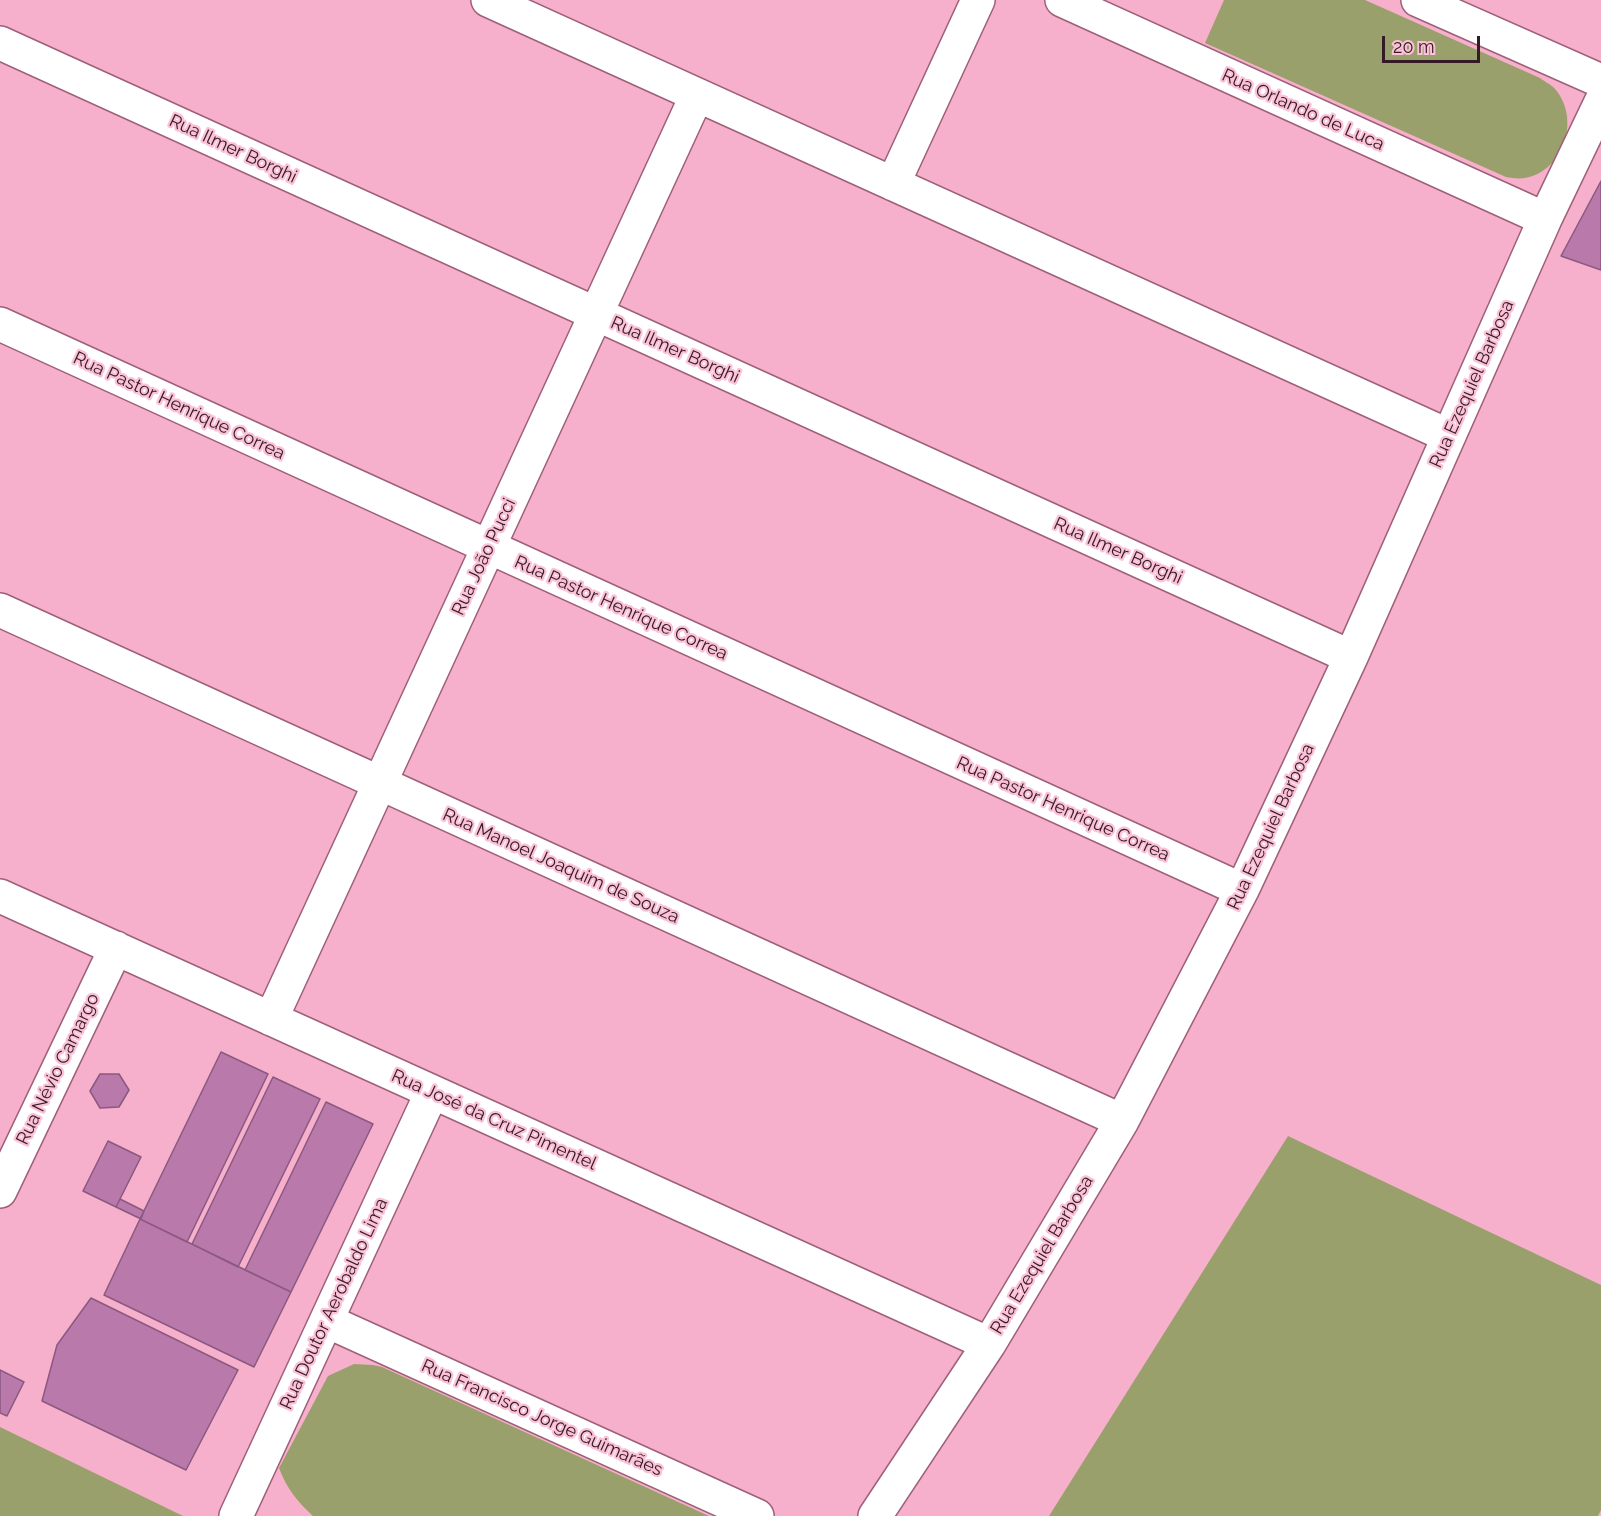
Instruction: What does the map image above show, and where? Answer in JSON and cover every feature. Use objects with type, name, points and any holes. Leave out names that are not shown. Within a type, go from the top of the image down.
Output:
[{"type":"street","points":[[488,0],[1449,436]]},
{"type":"street","points":[[893,184],[978,0]]},
{"type":"street","name":"Rua Orlando de Luca","points":[[1062,0],[1545,219]]},
{"type":"street","points":[[1418,0],[1601,81]]},
{"type":"street","name":"Rua Ilmer Borghi","points":[[0,43],[1351,657]]},
{"type":"street","name":"Rua João Pucci","points":[[271,1019],[697,95]]},
{"type":"street","name":"Rua Ezequiel Barbosa","points":[[875,1516],[988,1344],[1122,1121],[1242,890],[1351,657],[1545,219],[1601,102]]},
{"type":"street","name":"Rua Pastor Henrique Correa","points":[[0,324],[1242,890]]},
{"type":"street","name":"Rua Manoel Joaquim de Souza","points":[[0,610],[1122,1121]]},
{"type":"street","name":"Rua José da Cruz Pimentel","points":[[0,896],[988,1344]]},
{"type":"street","name":"Rua Névio Camargo","points":[[4,1171],[116,948]]},
{"type":"street","name":"Rua Doutor Aerobaldo Lima","points":[[241,1515],[432,1092]]},
{"type":"street","name":"Rua Francisco Jorge Guimarães","points":[[327,1321],[756,1516]]},
{"type":"green space","points":[[1224,0],[1365,0],[1540,78],[1550,85],[1563,101],[1567,115],[1564,142],[1550,165],[1539,173],[1523,178],[1506,177],[1205,43]]},
{"type":"green space","points":[[1288,1136],[1601,1285],[1601,1510],[1598,1516],[1049,1516]]},
{"type":"green space","points":[[354,1364],[382,1367],[709,1516],[313,1516],[293,1494],[279,1468],[328,1376]]},
{"type":"green space","points":[[0,1427],[183,1516],[0,1516]]},
{"type":"building","points":[[1601,181],[1601,270],[1561,256]]},
{"type":"building","points":[[221,1052],[268,1074],[187,1242],[140,1219]]},
{"type":"building","points":[[100,1074],[119,1074],[129,1090],[119,1107],[100,1108],[90,1091]]},
{"type":"building","points":[[273,1077],[320,1099],[238,1267],[192,1244]]},
{"type":"building","points":[[326,1102],[373,1124],[291,1292],[245,1270]]},
{"type":"building","points":[[108,1141],[141,1157],[116,1207],[83,1191]]},
{"type":"building","points":[[120,1199],[144,1211],[141,1219],[116,1207]]},
{"type":"building","points":[[140,1219],[291,1292],[254,1367],[104,1295]]},
{"type":"building","points":[[91,1298],[238,1370],[186,1470],[42,1401],[57,1345]]},
{"type":"building","points":[[0,1370],[24,1382],[7,1416],[0,1413]]}]
